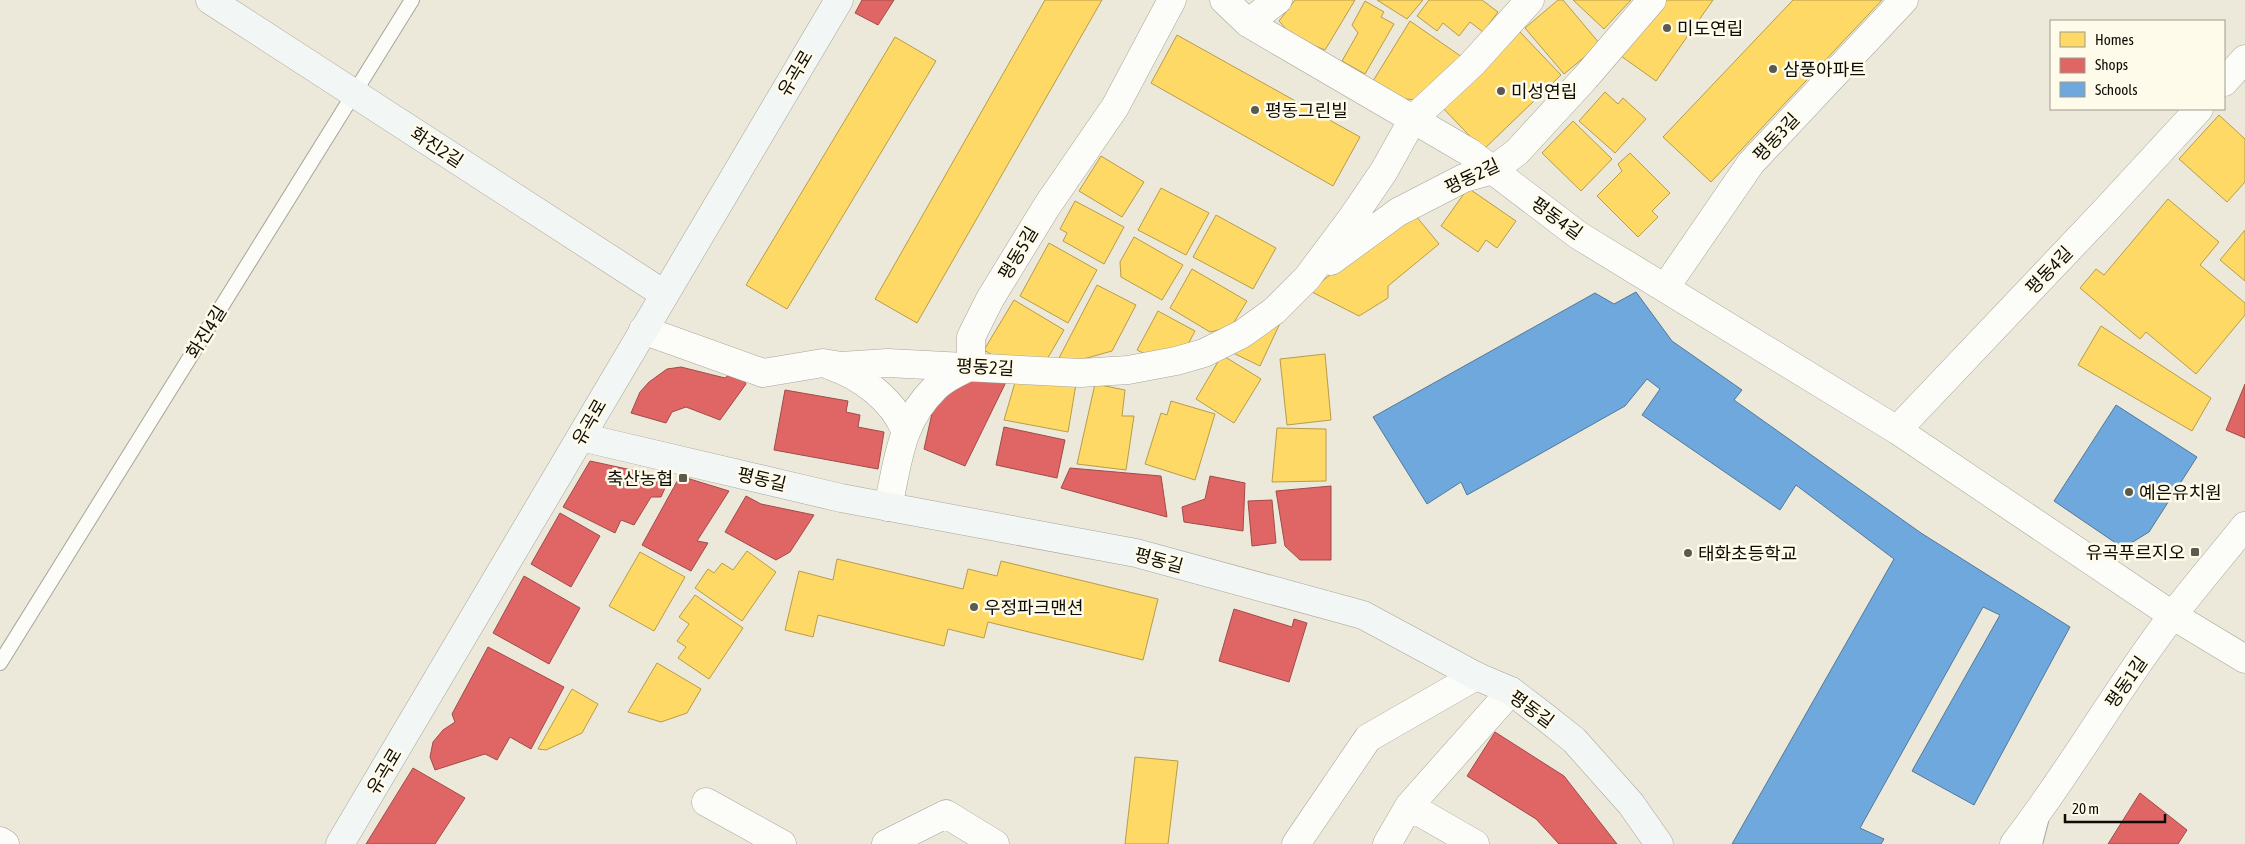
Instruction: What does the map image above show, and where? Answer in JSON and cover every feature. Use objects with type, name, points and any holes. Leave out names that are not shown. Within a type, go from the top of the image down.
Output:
[{"type":"street","name":"화진2길","points":[[210,0],[664,294]]},
{"type":"street","name":"유곡로","points":[[340,844],[839,0]]},
{"type":"street","name":"평동5길","points":[[970,366],[971,337],[990,299],[1047,206],[1115,107],[1172,0]]},
{"type":"street","name":"평동4길","points":[[1224,0],[1248,23],[1469,152],[1578,235],[1897,430],[2172,616],[2245,659]]},
{"type":"street","points":[[1248,23],[1278,0]]},
{"type":"street","name":"평동2길","points":[[643,330],[763,373],[823,363],[841,366],[888,363],[1080,372],[1128,370],[1176,361],[1204,353],[1242,334],[1274,311],[1307,278],[1384,171],[1413,119],[1472,64],[1530,0]]},
{"type":"street","name":"평동2길","points":[[1307,278],[1398,212],[1464,178],[1493,170],[1524,145],[1652,0]]},
{"type":"street","name":"평동3길","points":[[1666,288],[1751,162],[1904,0]]},
{"type":"street","points":[[2225,81],[2245,59]]},
{"type":"street","name":"평동4길","points":[[1897,430],[2198,110]]},
{"type":"street","points":[[823,363],[847,372],[878,394],[893,409],[905,430]]},
{"type":"street","points":[[888,507],[905,430],[916,410],[936,386],[970,366]]},
{"type":"street","name":"평동길","points":[[581,437],[841,498],[1136,553],[1363,615],[1476,676],[1510,691],[1574,740],[1631,804],[1659,844]]},
{"type":"street","name":"평동1길","points":[[2014,844],[2045,804],[2172,616],[2245,526]]},
{"type":"street","points":[[1296,844],[1368,738],[1476,676]]},
{"type":"street","points":[[1387,844],[1409,806],[1510,691]]},
{"type":"street","points":[[706,802],[782,844]]},
{"type":"street","points":[[1409,806],[1475,844]]},
{"type":"street","points":[[886,844],[946,814],[995,844]]},
{"type":"street","points":[[0,841],[5,844]]},
{"type":"lane","name":"화진4길","points":[[0,664],[412,0]]},
{"type":"lane","points":[[2034,844],[2045,804]]},
{"type":"building: Homes","points":[[1045,0],[1102,0],[917,323],[875,299]]},
{"type":"building: Homes","points":[[1295,0],[1355,0],[1325,50],[1293,37],[1279,21]]},
{"type":"building: Homes","points":[[1377,0],[1423,0],[1407,19]]},
{"type":"building: Homes","points":[[1429,0],[1482,0],[1498,12],[1483,32],[1470,22],[1459,36],[1443,23],[1437,31],[1417,16]]},
{"type":"building: Homes","points":[[1558,0],[1563,0],[1600,44],[1564,74],[1525,28]]},
{"type":"building: Homes","points":[[1573,0],[1631,0],[1604,29]]},
{"type":"building: Homes","name":"미도연립","points":[[1660,0],[1713,0],[1656,81],[1621,56]]},
{"type":"building: Homes","name":"삼풍아파트","points":[[1793,0],[1882,0],[1711,182],[1663,137]]},
{"type":"building: Homes","points":[[1365,1],[1384,12],[1381,17],[1394,24],[1365,74],[1342,61],[1358,33],[1352,25]]},
{"type":"building: Homes","points":[[1410,21],[1462,57],[1423,100],[1404,99],[1373,81]]},
{"type":"building: Homes","name":"미성연립","points":[[1520,32],[1561,75],[1483,150],[1442,107]]},
{"type":"building: Homes","name":"평동그린빌","points":[[1177,35],[1360,137],[1333,186],[1151,83]]},
{"type":"building: Homes","points":[[895,37],[936,61],[787,309],[746,285]]},
{"type":"building: Homes","points":[[1605,92],[1618,104],[1623,98],[1646,119],[1615,153],[1579,121]]},
{"type":"building: Homes","points":[[2219,115],[2245,139],[2245,182],[2227,202],[2179,159]]},
{"type":"building: Homes","points":[[1573,121],[1612,159],[1581,191],[1542,153]]},
{"type":"building: Homes","points":[[1630,153],[1670,193],[1652,211],[1658,217],[1638,237],[1597,196],[1622,171],[1618,164]]},
{"type":"building: Homes","points":[[1101,156],[1144,182],[1122,217],[1079,191]]},
{"type":"building: Homes","points":[[1161,188],[1209,213],[1186,255],[1138,230]]},
{"type":"building: Homes","points":[[1468,188],[1516,221],[1497,248],[1486,240],[1478,252],[1441,226]]},
{"type":"building: Homes","points":[[2168,199],[2219,242],[2200,265],[2245,303],[2245,315],[2196,374],[2146,332],[2140,339],[2080,288],[2096,269],[2104,275]]},
{"type":"building: Homes","points":[[1075,201],[1124,227],[1104,264],[1063,241],[1067,233],[1060,229]]},
{"type":"building: Homes","points":[[1411,210],[1439,244],[1388,286],[1388,298],[1359,316],[1310,291]]},
{"type":"building: Homes","points":[[1216,215],[1276,248],[1253,289],[1193,257]]},
{"type":"building: Homes","points":[[2245,230],[2245,281],[2220,260]]},
{"type":"building: Homes","points":[[1134,237],[1183,265],[1162,300],[1121,277],[1120,262]]},
{"type":"building: Homes","points":[[1049,243],[1097,270],[1068,323],[1020,296]]},
{"type":"building: Homes","points":[[1192,269],[1247,301],[1231,327],[1210,332],[1170,308]]},
{"type":"building: Homes","points":[[1097,285],[1136,305],[1112,351],[1069,363],[1059,358]]},
{"type":"building: Homes","points":[[1014,300],[1064,330],[1046,361],[999,359],[984,350]]},
{"type":"building: Homes","points":[[1158,311],[1195,331],[1184,352],[1151,357],[1137,350]]},
{"type":"building: Homes","points":[[1282,319],[1260,366],[1229,351]]},
{"type":"building: Homes","points":[[2101,326],[2211,398],[2192,431],[2078,365]]},
{"type":"building: Homes","points":[[1325,354],[1331,420],[1287,425],[1280,359]]},
{"type":"building: Homes","points":[[1222,355],[1261,379],[1234,423],[1196,399]]},
{"type":"building: Homes","points":[[1016,379],[1076,384],[1068,432],[1004,420]]},
{"type":"building: Homes","points":[[1095,384],[1125,390],[1122,416],[1134,416],[1126,470],[1077,464]]},
{"type":"building: Homes","points":[[1171,401],[1215,414],[1195,480],[1145,464],[1161,413],[1167,415]]},
{"type":"building: Homes","points":[[1277,428],[1326,429],[1326,481],[1272,482]]},
{"type":"building: Homes","points":[[747,551],[776,572],[742,621],[695,588],[708,569],[714,573],[722,563],[733,570]]},
{"type":"building: Homes","points":[[640,552],[685,577],[654,631],[609,606]]},
{"type":"building: Homes","name":"우정파크맨션","points":[[837,559],[963,589],[968,569],[997,576],[1001,561],[1158,599],[1143,660],[988,622],[984,638],[948,629],[944,646],[818,615],[813,637],[785,630],[799,571],[833,580]]},
{"type":"building: Homes","points":[[695,595],[743,628],[709,679],[678,658],[686,647],[677,641],[689,624],[679,617]]},
{"type":"building: Homes","points":[[657,663],[701,689],[687,713],[661,722],[628,712]]},
{"type":"building: Homes","points":[[572,689],[598,704],[582,733],[546,750],[538,749]]},
{"type":"building: Homes","points":[[1135,757],[1178,761],[1168,844],[1125,844]]},
{"type":"building: Shops","points":[[862,0],[894,0],[878,25],[855,13]]},
{"type":"building: Shops","points":[[681,367],[725,378],[737,368],[746,384],[720,420],[686,407],[672,412],[666,423],[631,413],[640,392],[649,382],[667,369]]},
{"type":"building: Shops","points":[[966,375],[1007,380],[965,466],[924,449],[935,400],[945,397]]},
{"type":"building: Shops","points":[[2245,384],[2245,438],[2226,430]]},
{"type":"building: Shops","points":[[785,390],[848,401],[846,412],[860,415],[858,427],[884,432],[878,469],[774,450]]},
{"type":"building: Shops","points":[[1004,427],[1065,440],[1057,478],[996,465]]},
{"type":"building: Shops","points":[[590,461],[655,475],[662,480],[665,488],[661,497],[651,497],[634,525],[621,520],[615,533],[563,507]]},
{"type":"building: Shops","points":[[1070,468],[1161,476],[1167,517],[1061,488]]},
{"type":"building: Shops","points":[[680,476],[729,491],[697,541],[708,543],[691,571],[642,545]]},
{"type":"building: Shops","points":[[1210,476],[1245,483],[1243,531],[1184,522],[1182,507],[1205,499]]},
{"type":"building: Shops","points":[[1331,486],[1331,560],[1300,560],[1285,546],[1276,491]]},
{"type":"building: Shops","points":[[746,496],[761,504],[814,515],[790,552],[776,560],[725,532]]},
{"type":"building: Shops","points":[[1272,500],[1276,543],[1252,546],[1248,501]]},
{"type":"building: Shops","points":[[560,513],[600,536],[571,587],[531,564]]},
{"type":"building: Shops","points":[[524,576],[580,608],[549,664],[493,633]]},
{"type":"building: Shops","points":[[1234,609],[1292,627],[1294,619],[1307,623],[1289,682],[1219,661]]},
{"type":"building: Shops","points":[[488,647],[564,687],[531,749],[510,737],[497,760],[485,754],[435,770],[430,757],[433,742],[443,730],[455,722],[452,714]]},
{"type":"building: Shops","points":[[1495,732],[1564,776],[1617,844],[1559,844],[1536,819],[1467,776]]},
{"type":"building: Shops","points":[[413,768],[465,798],[435,844],[366,844]]},
{"type":"building: Shops","points":[[2140,793],[2187,830],[2178,844],[2108,844]]},
{"type":"building: Schools","points":[[1636,292],[1672,341],[1742,390],[1734,400],[1921,533],[2070,627],[1974,805],[1912,771],[2000,615],[1983,607],[1860,828],[1884,839],[1881,844],[1732,844],[1894,559],[1796,485],[1780,510],[1642,415],[1660,389],[1647,379],[1625,406],[1467,495],[1461,482],[1427,504],[1373,417],[1595,293],[1614,304]]},
{"type":"building: Schools","points":[[2116,405],[2197,457],[2149,532],[2123,548],[2054,501]]},
{"type":"place","name":"미도연립","points":[[1667,28]]},
{"type":"place","name":"삼풍아파트","points":[[1773,69]]},
{"type":"place","name":"미성연립","points":[[1501,91]]},
{"type":"place","name":"평동그린빌","points":[[1255,110]]},
{"type":"place","name":"축산농협","points":[[683,478]]},
{"type":"place","name":"예은유치원","points":[[2129,492]]},
{"type":"place","name":"유곡푸르지오","points":[[2195,552]]},
{"type":"place","name":"태화초등학교","points":[[1688,553]]},
{"type":"place","name":"우정파크맨션","points":[[974,607]]}]
